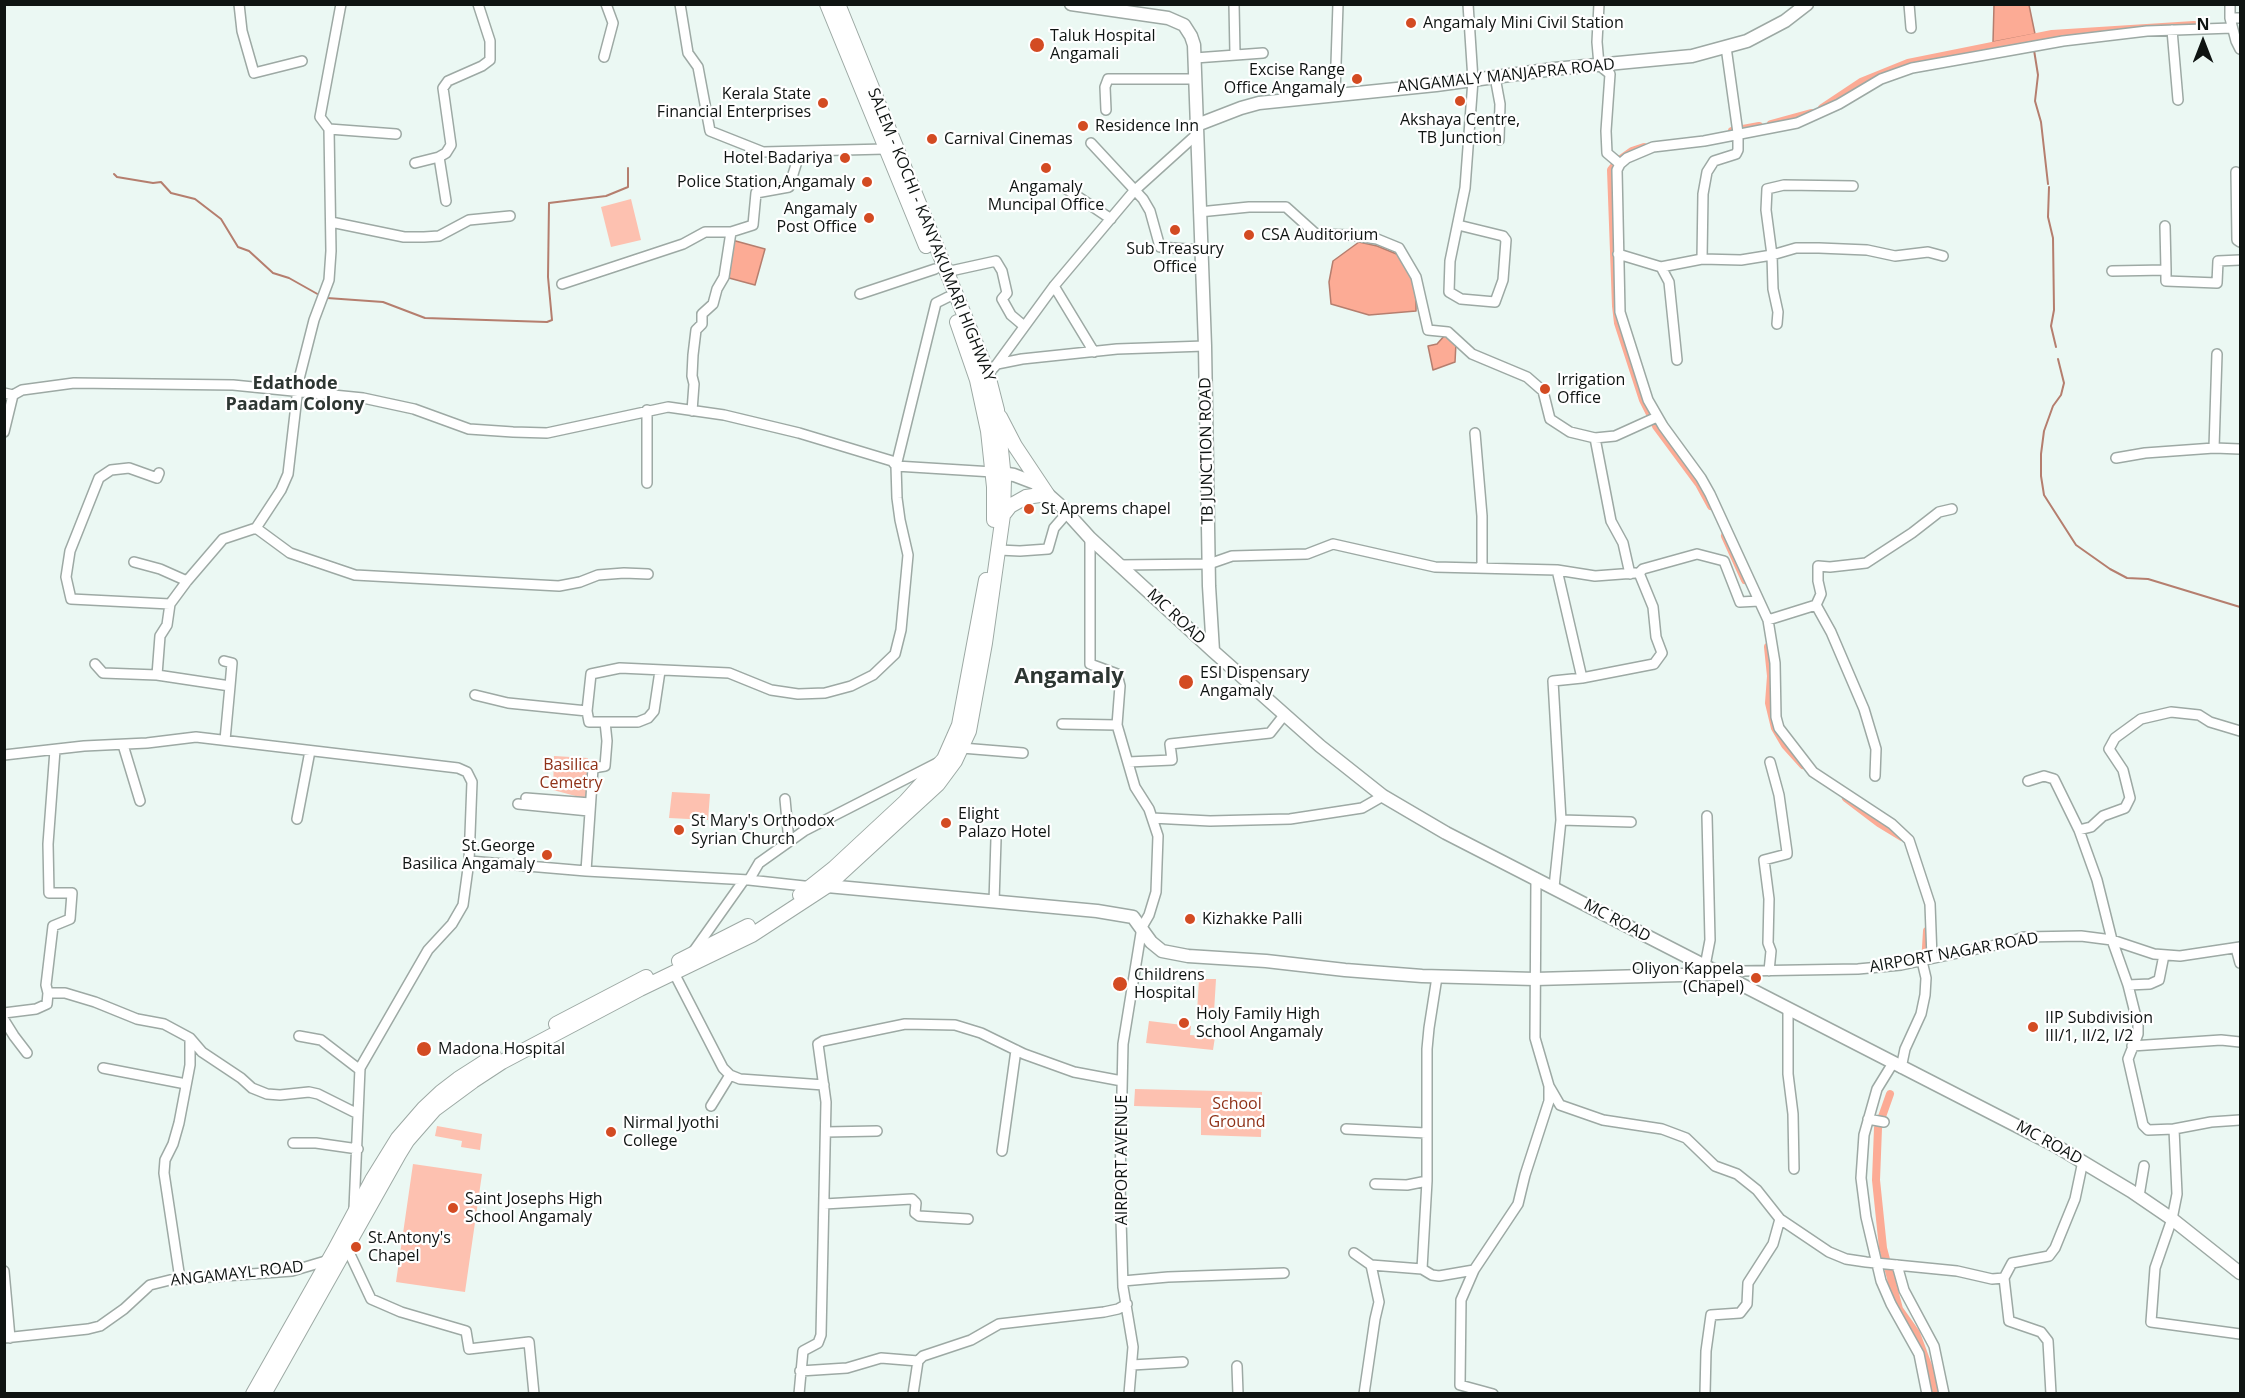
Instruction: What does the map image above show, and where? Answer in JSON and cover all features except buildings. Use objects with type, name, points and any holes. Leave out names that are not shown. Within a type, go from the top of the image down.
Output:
[{"type":"highway","name":"SALEM - KOCHI - KANYAKUMARI HIGHWAY","points":[[254,1394],[334,1261],[347,1248],[407,1141],[435,1109],[502,1062],[752,935],[827,886],[925,798],[946,773],[962,748],[971,721],[1003,515],[997,410],[992,369],[941,271],[885,149],[827,4]]},
{"type":"highway","name":"SALEM - KOCHI - KANYAKUMARI HIGHWAY","points":[[264,1394],[334,1261],[354,1214],[398,1138],[424,1108],[458,1078],[499,1054],[621,988],[757,922],[796,898],[834,868],[904,802],[944,759],[960,725],[987,571],[999,476],[977,380],[941,271],[838,4]]},
{"type":"highway","points":[[997,410],[1015,446],[1047,494],[1026,497],[1010,506],[1003,515]]},
{"type":"main road","name":"TB JUNCTION ROAD","points":[[1071,4],[1168,18],[1184,25],[1191,36],[1196,79],[1213,651]]},
{"type":"main road","name":"ANGAMALY MANJAPRA ROAD","points":[[1196,130],[1241,108],[1259,103],[1692,56],[1766,33],[1807,4]]},
{"type":"main road","name":"MC ROAD","points":[[999,476],[1047,494],[1090,538],[1213,651],[1320,746],[1383,796],[1446,833],[2083,1161],[2172,1219],[2241,1273]]},
{"type":"main road","points":[[827,886],[1097,911],[1133,917],[1151,942],[1162,951],[1188,956],[1437,977],[1535,979],[1723,974]]},
{"type":"street","points":[[239,4],[242,30],[254,73],[302,61]]},
{"type":"street","points":[[157,675],[160,636],[167,625],[170,604],[186,581],[223,539],[256,528],[281,490],[288,474],[299,378],[314,320],[329,280],[331,222],[329,129],[320,117],[341,4]]},
{"type":"street","points":[[415,163],[439,157],[446,153],[451,145],[443,88],[448,81],[490,60],[490,40],[478,4]]},
{"type":"street","points":[[604,57],[613,23],[606,4]]},
{"type":"street","points":[[680,4],[688,53],[698,67],[710,131],[764,152],[885,149]]},
{"type":"street","points":[[1234,4],[1235,54]]},
{"type":"street","points":[[1335,94],[1338,4]]},
{"type":"street","points":[[1458,225],[1503,236],[1506,240],[1503,280],[1495,302],[1461,299],[1449,292],[1450,261],[1465,188],[1473,80],[1468,4]]},
{"type":"street","points":[[1599,4],[1597,42],[1599,65],[1610,74],[1605,131],[1607,153],[1620,164]]},
{"type":"street","points":[[1909,4],[1911,28]]},
{"type":"street","points":[[2230,4],[2241,49]]},
{"type":"street","points":[[1927,1394],[1919,1354],[1891,1304],[1877,1263],[1866,1217],[1861,1178],[1864,1135],[1877,1089],[1897,1066],[1921,1014],[1930,904],[1909,840],[1892,824],[1818,776],[1779,728],[1776,717],[1775,663],[1768,620],[1710,494],[1657,417],[1648,400],[1620,312],[1616,177],[1620,164],[1635,153],[1653,147],[1704,141],[1738,130],[1797,123],[1813,117],[1881,79],[1912,68],[2063,40],[2172,30],[2234,21]]},
{"type":"street","points":[[2172,30],[2178,100]]},
{"type":"street","points":[[1702,259],[1703,194],[1707,172],[1714,161],[1737,153],[1738,130],[1726,47]]},
{"type":"street","points":[[1195,58],[1263,52]]},
{"type":"street","points":[[1495,77],[1500,104],[1499,141]]},
{"type":"street","points":[[1106,110],[1105,87],[1108,79],[1196,79]]},
{"type":"street","points":[[329,129],[396,134]]},
{"type":"street","points":[[992,369],[1054,286],[1134,191],[1196,130]]},
{"type":"street","points":[[1091,143],[1143,199],[1150,212],[1160,247],[1200,250]]},
{"type":"street","points":[[562,285],[683,244],[705,232],[731,232],[753,225],[756,193],[789,187],[800,152]]},
{"type":"street","points":[[439,157],[446,201]]},
{"type":"street","points":[[2236,172],[2237,240],[2241,242]]},
{"type":"street","points":[[1777,324],[1766,210],[1767,189],[1784,185],[1853,186]]},
{"type":"street","points":[[1065,188],[1111,219]]},
{"type":"street","points":[[1199,212],[1249,207],[1286,207],[1316,234],[1377,239],[1399,248],[1416,277],[1428,330],[1448,332],[1472,354],[1527,377],[1543,391],[1550,418],[1570,432],[1594,438],[1615,436],[1657,417]]},
{"type":"street","points":[[331,222],[404,237],[424,237],[439,236],[469,220],[510,216]]},
{"type":"street","points":[[2165,226],[2166,281],[2217,283],[2218,261],[2241,260]]},
{"type":"street","points":[[692,411],[696,330],[702,324],[702,314],[713,304],[717,289],[724,277],[731,232]]},
{"type":"street","points":[[1618,254],[1661,267],[1702,259],[1741,260],[1796,248],[1867,250],[1895,256],[1928,252],[1943,256]]},
{"type":"street","points":[[860,294],[941,271],[996,261],[1002,271],[1007,292],[1002,299],[1011,315],[1024,326]]},
{"type":"street","points":[[1661,267],[1669,282],[1677,360]]},
{"type":"street","points":[[2112,271],[2166,270]]},
{"type":"street","points":[[1054,286],[1094,352]]},
{"type":"street","points":[[660,671],[654,711],[648,718],[638,722],[589,722],[587,711],[591,674],[620,668],[729,672],[771,690],[798,694],[825,693],[851,686],[873,675],[895,654],[901,630],[908,555],[898,509],[896,466],[936,303],[948,297]]},
{"type":"street","points":[[992,369],[1022,359],[1094,352],[1205,346]]},
{"type":"street","points":[[2214,448],[2217,354]]},
{"type":"street","points":[[4,432],[9,394],[22,390],[96,383],[233,385],[363,398],[414,410],[469,429],[513,432],[547,433],[668,407],[724,415],[799,433],[892,461],[896,466],[999,476]]},
{"type":"street","points":[[647,410],[647,483]]},
{"type":"street","points":[[1475,433],[1482,516],[1482,567]]},
{"type":"street","points":[[1554,887],[1561,820],[1553,681],[1582,678],[1654,664],[1662,654],[1656,637],[1653,607],[1611,521],[1606,487],[1594,438]]},
{"type":"street","points":[[2116,458],[2145,453],[2214,448],[2241,449]]},
{"type":"street","points":[[159,473],[157,477],[129,468],[111,470],[99,478],[70,551],[66,577],[71,599],[170,604]]},
{"type":"street","points":[[1768,620],[1816,605],[1821,594],[1818,566],[1866,563],[1939,512],[1952,509]]},
{"type":"street","points":[[999,550],[1048,549],[1054,528],[1067,513]]},
{"type":"street","points":[[256,528],[290,554],[355,575],[559,586],[580,582],[598,575],[648,574]]},
{"type":"street","points":[[1062,724],[1117,725],[1120,686],[1117,674],[1090,664],[1090,538]]},
{"type":"street","points":[[1120,565],[1209,564],[1232,556],[1306,554],[1333,544],[1426,565],[1550,572],[1557,570],[1595,576],[1635,573],[1697,554],[1724,561],[1740,602],[1759,601]]},
{"type":"street","points":[[134,562],[160,569],[186,581]]},
{"type":"street","points":[[1557,570],[1582,678]]},
{"type":"street","points":[[1816,605],[1831,632],[1864,709],[1876,749],[1875,776]]},
{"type":"street","points":[[224,661],[232,663],[225,740]]},
{"type":"street","points":[[95,664],[103,673],[157,675],[230,686]]},
{"type":"street","points":[[475,695],[508,703],[587,711]]},
{"type":"street","points":[[2079,830],[2091,827],[2103,816],[2125,808],[2130,798],[2122,770],[2109,749],[2115,738],[2142,719],[2171,712],[2199,715],[2210,722],[2241,731]]},
{"type":"street","points":[[1128,762],[1172,760],[1170,744],[1270,733],[1285,714]]},
{"type":"street","points":[[586,871],[593,768],[605,766],[607,741],[605,723]]},
{"type":"street","name":"AIRPORT AVENUE","points":[[1117,725],[1136,788],[1149,809],[1158,836],[1156,892],[1149,915],[1142,927],[1123,1044],[1120,1185],[1123,1281],[1133,1347],[1129,1394]]},
{"type":"street","points":[[4,755],[196,736],[458,768],[467,772],[472,782],[469,861],[463,905],[452,924],[428,950],[360,1070],[354,1214]]},
{"type":"street","points":[[123,745],[141,801]]},
{"type":"street","points":[[962,748],[1023,753]]},
{"type":"street","points":[[4,1012],[36,1009],[46,1004],[52,926],[70,919],[72,893],[49,893],[48,844],[55,750]]},
{"type":"street","points":[[297,819],[310,751]]},
{"type":"street","points":[[692,954],[759,863],[825,819],[867,800],[944,759]]},
{"type":"street","points":[[1769,971],[1769,899],[1764,860],[1787,854],[1779,795],[1770,762]]},
{"type":"street","points":[[2028,781],[2044,776],[2054,779],[2079,830],[2097,880],[2112,940],[2128,985],[2138,1025],[2138,1034],[2128,1059],[2143,1125],[2148,1130],[2171,1129],[2211,1122],[2241,1120]]},
{"type":"street","points":[[1152,818],[1210,821],[1290,819],[1362,808],[1383,796]]},
{"type":"street","points":[[785,799],[789,843]]},
{"type":"street","points":[[522,801],[590,807]]},
{"type":"street","points":[[1705,966],[1710,940],[1707,816]]},
{"type":"street","points":[[1561,820],[1631,822]]},
{"type":"street","points":[[994,902],[996,839]]},
{"type":"street","points":[[469,861],[586,871],[746,880],[810,887],[827,886]]},
{"type":"street","points":[[1536,878],[1535,1038],[1549,1086],[1560,1105],[1603,1120],[1662,1129],[1686,1138],[1715,1166],[1737,1174],[1757,1190],[1780,1219],[1829,1252],[1846,1259],[1957,1271],[1992,1279],[2004,1278]]},
{"type":"street","name":"AIRPORT NAGAR ROAD","points":[[1723,974],[1925,966],[2024,937],[2081,936],[2112,940],[2154,954],[2180,956],[2239,947]]},
{"type":"street","points":[[2239,947],[2241,963]]},
{"type":"street","points":[[2128,985],[2150,984],[2160,980],[2164,955]]},
{"type":"street","points":[[674,973],[723,1068],[730,1075],[741,1079],[824,1085]]},
{"type":"street","points":[[1422,1269],[1427,1181],[1429,1028],[1437,977]]},
{"type":"street","points":[[48,993],[64,993],[137,1018],[164,1024],[190,1038],[202,1052],[252,1088],[267,1094],[309,1092],[318,1094],[358,1114]]},
{"type":"street","points":[[1788,1010],[1788,1074],[1793,1114],[1794,1169]]},
{"type":"street","points":[[4,1020],[27,1053]]},
{"type":"street","points":[[799,1394],[802,1351],[818,1343],[820,1335],[826,1102],[818,1044],[823,1041],[905,1024],[955,1025],[981,1033],[1016,1050],[1074,1072],[1122,1080]]},
{"type":"street","points":[[299,1036],[321,1040],[360,1070]]},
{"type":"street","points":[[180,1279],[164,1173],[165,1160],[173,1144],[190,1065],[190,1038]]},
{"type":"street","points":[[2132,1046],[2221,1040],[2241,1042]]},
{"type":"street","points":[[1002,1151],[1016,1050]]},
{"type":"street","points":[[103,1068],[186,1084]]},
{"type":"street","points":[[711,1107],[730,1075]]},
{"type":"street","points":[[1493,1394],[1460,1385],[1461,1300],[1474,1270],[1518,1204],[1549,1101],[1549,1086]]},
{"type":"street","points":[[1868,1119],[1884,1122]]},
{"type":"street","points":[[1346,1129],[1426,1133]]},
{"type":"street","points":[[2171,1129],[2177,1181],[2172,1219],[2155,1268],[2151,1322],[2241,1334]]},
{"type":"street","points":[[826,1132],[877,1131]]},
{"type":"street","points":[[293,1143],[316,1143],[358,1149]]},
{"type":"street","points":[[2051,1394],[2048,1341],[2041,1332],[2009,1322],[2004,1278],[2012,1263],[2049,1256],[2055,1248],[2075,1198],[2083,1161]]},
{"type":"street","points":[[2139,1196],[2144,1166]]},
{"type":"street","points":[[1375,1184],[1407,1185],[1427,1181]]},
{"type":"street","points":[[824,1204],[912,1199],[916,1203],[915,1213],[919,1216],[968,1219]]},
{"type":"street","points":[[1705,1394],[1711,1315],[1740,1313],[1747,1304],[1748,1283],[1773,1244],[1780,1219]]},
{"type":"street","points":[[347,1248],[371,1299],[401,1312],[466,1331],[469,1349],[529,1342],[534,1394]]},
{"type":"street","points":[[1354,1253],[1371,1265],[1422,1269],[1439,1276],[1474,1270]]},
{"type":"street","name":"ANGAMAYL ROAD","points":[[7,1338],[100,1326],[150,1286],[180,1279],[292,1271],[334,1261]]},
{"type":"street","points":[[1896,1264],[1904,1290],[1934,1346],[1944,1394]]},
{"type":"street","points":[[1364,1394],[1379,1302],[1371,1265]]},
{"type":"street","points":[[4,1271],[7,1338]]},
{"type":"street","points":[[1123,1281],[1284,1273]]},
{"type":"street","points":[[913,1394],[918,1361],[923,1356],[971,1340],[1004,1322],[1104,1312],[1118,1309],[1126,1304]]},
{"type":"street","points":[[800,1371],[847,1368],[881,1358],[918,1361]]},
{"type":"street","points":[[1131,1365],[1183,1362]]},
{"type":"street","points":[[1237,1366],[1238,1394]]},
{"type":"green space","points":[[631,199],[641,240],[611,247],[601,207]]},
{"type":"green space","name":"Basilica Cemetry","points":[[554,756],[588,758],[587,799],[553,790]]},
{"type":"green space","points":[[672,792],[710,794],[708,820],[669,818]]},
{"type":"green space","points":[[1199,979],[1216,979],[1214,1012],[1197,1012]]},
{"type":"green space","name":"School Ground","points":[[1149,1021],[1191,1026],[1190,1035],[1215,1037],[1213,1050],[1146,1043]]},
{"type":"green space","name":"School Ground","points":[[1135,1089],[1262,1092],[1261,1137],[1201,1135],[1201,1108],[1134,1106]]},
{"type":"green space","points":[[437,1126],[482,1134],[480,1150],[461,1147],[462,1141],[435,1136]]},
{"type":"green space","name":"Saint Josephs High School Angamaly","points":[[413,1164],[482,1174],[465,1292],[396,1282]]},
{"type":"shaded area","points":[[1994,5],[2029,5],[2035,34],[1993,42]]},
{"type":"shaded area","points":[[732,240],[765,249],[755,285],[729,278]]},
{"type":"shaded area","points":[[1359,242],[1399,255],[1406,264],[1416,290],[1416,311],[1369,315],[1331,304],[1329,282],[1333,261]]},
{"type":"shaded area","points":[[1445,335],[1456,343],[1455,362],[1433,370],[1428,346],[1437,344]]},
{"type":"waterway","points":[[1822,108],[1861,82],[1908,63],[2052,34],[2194,25]]},
{"type":"waterway","points":[[2034,50],[2038,75],[2035,101],[2041,122],[2048,184]]},
{"type":"waterway","points":[[1771,124],[1811,113]]},
{"type":"waterway","points":[[1732,131],[1759,126]]},
{"type":"waterway","points":[[1644,147],[1632,151],[1618,161],[1611,170],[1618,323],[1643,400],[1656,426],[1699,484],[1711,506]]},
{"type":"waterway","points":[[327,298],[383,302],[425,318],[547,322],[552,320],[548,277],[549,203],[606,196],[628,187],[628,168]]},
{"type":"waterway","points":[[114,174],[117,177],[153,183],[161,182],[171,193],[195,199],[221,219],[238,247],[249,251],[273,273],[289,278],[321,296]]},
{"type":"waterway","points":[[2049,187],[2048,217],[2053,238],[2054,310],[2051,326],[2056,347]]},
{"type":"waterway","points":[[2058,359],[2064,383],[2061,395],[2053,406],[2044,431],[2041,476],[2044,495],[2076,545],[2127,578],[2148,579],[2240,607]]},
{"type":"waterway","points":[[1725,536],[1745,580]]},
{"type":"waterway","points":[[1768,647],[1771,676],[1769,703],[1775,728],[1785,745],[1803,765]]},
{"type":"waterway","points":[[1846,798],[1902,837]]},
{"type":"waterway","points":[[1925,964],[1927,931]]},
{"type":"waterway","points":[[1890,1094],[1878,1128],[1876,1180],[1883,1248],[1899,1309],[1916,1333],[1934,1382],[1935,1394]]},
{"type":"place","name":"Angamaly Mini Civil Station","points":[[1411,23]]},
{"type":"place","name":"Taluk Hospital Angamali","points":[[1037,45]]},
{"type":"place","name":"Excise Range Office Angamaly","points":[[1357,79]]},
{"type":"place","name":"Akshaya Centre, TB Junction","points":[[1460,101]]},
{"type":"place","name":"Kerala State Financial Enterprises","points":[[823,103]]},
{"type":"place","name":"Residence Inn","points":[[1083,126]]},
{"type":"place","name":"Carnival Cinemas","points":[[932,139]]},
{"type":"place","name":"Hotel Badariya","points":[[845,158]]},
{"type":"place","name":"Angamaly Muncipal Office","points":[[1046,168]]},
{"type":"place","name":"Police Station,Angamaly","points":[[867,182]]},
{"type":"place","name":"Angamaly Post Office","points":[[869,218]]},
{"type":"place","name":"Sub Treasury Office","points":[[1175,230]]},
{"type":"place","name":"CSA Auditorium","points":[[1249,235]]},
{"type":"place","name":"Irrigation Office","points":[[1545,389]]},
{"type":"place","name":"St Aprems chapel","points":[[1029,509]]},
{"type":"place","name":"ESI Dispensary Angamaly","points":[[1186,682]]},
{"type":"place","name":"Elight Palazo Hotel","points":[[946,823]]},
{"type":"place","name":"St Mary's Orthodox Syrian Church","points":[[679,830]]},
{"type":"place","name":"St.George Basilica Angamaly","points":[[547,855]]},
{"type":"place","name":"Kizhakke Palli","points":[[1190,919]]},
{"type":"place","name":"Oliyon Kappela (Chapel)","points":[[1756,978]]},
{"type":"place","name":"Childrens Hospital","points":[[1120,984]]},
{"type":"place","name":"Holy Family High School Angamaly","points":[[1184,1023]]},
{"type":"place","name":"IIP Subdivision III/1, II/2, I/2","points":[[2033,1027]]},
{"type":"place","name":"Madona Hospital","points":[[424,1049]]},
{"type":"place","name":"Nirmal Jyothi College","points":[[611,1132]]},
{"type":"place","name":"Saint Josephs High School Angamaly","points":[[453,1208]]},
{"type":"place","name":"St.Antony's Chapel","points":[[356,1247]]},
{"type":"district","name":"Edathode Paadam Colony","points":[[295,394]]},
{"type":"district","name":"Angamaly","points":[[1069,677]]}]
